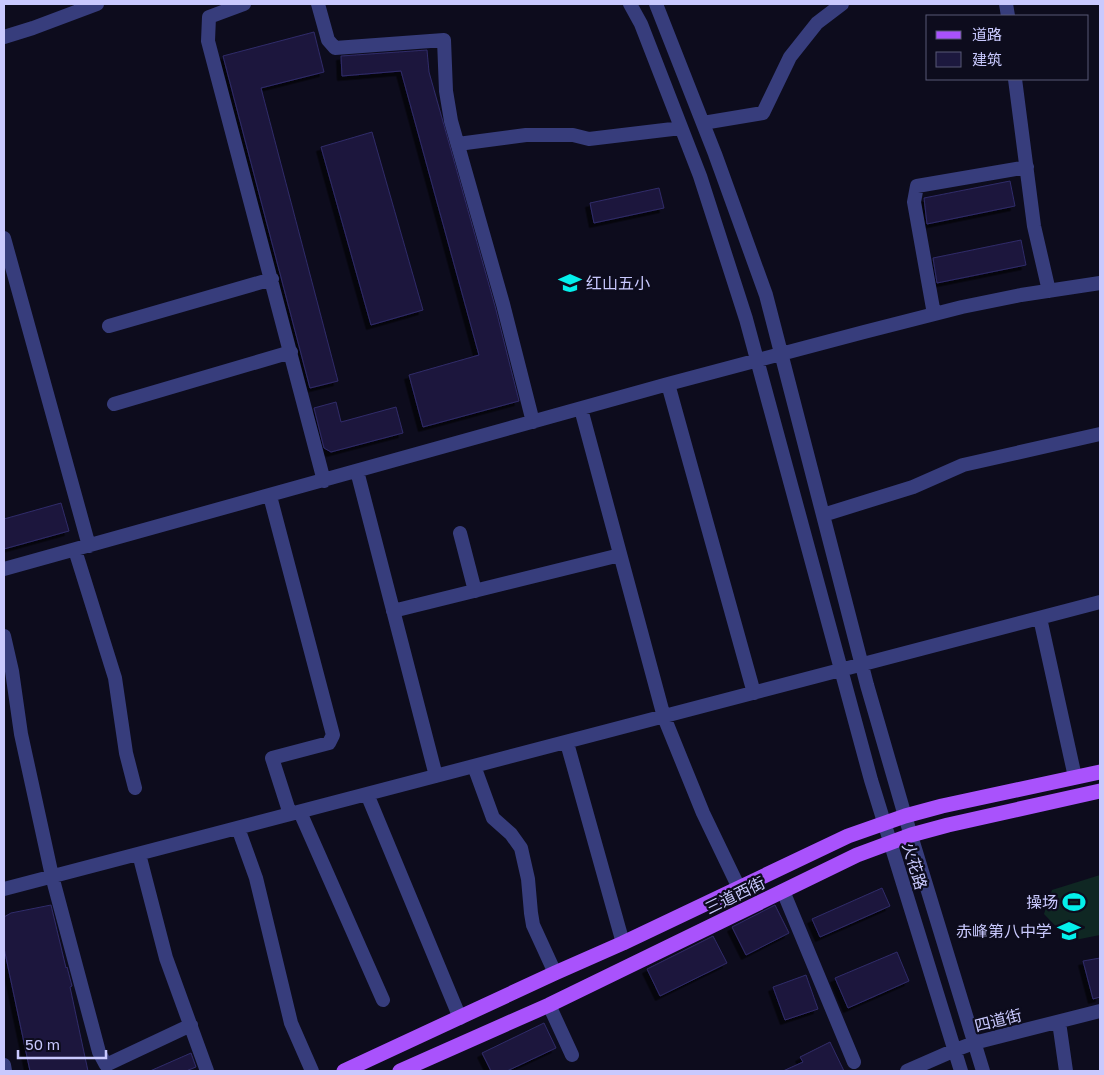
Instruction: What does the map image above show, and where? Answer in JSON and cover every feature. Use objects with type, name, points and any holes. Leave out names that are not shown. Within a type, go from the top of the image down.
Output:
[{"type":"main road","points":[[344,1071],[555,973],[623,944],[848,836],[883,823],[942,806],[1100,772]]},
{"type":"main road","name":"三道西街","points":[[400,1071],[549,1005],[857,855],[911,835],[948,825],[1100,791]]},
{"type":"street","points":[[4,37],[97,4]]},
{"type":"street","points":[[244,4],[209,18],[208,40],[324,481]]},
{"type":"street","points":[[318,4],[328,40],[335,48],[444,40],[446,91],[458,144],[533,422]]},
{"type":"street","name":"火花路","points":[[630,4],[640,24],[706,195],[746,318],[883,823],[961,1071]]},
{"type":"street","points":[[656,4],[703,123],[766,295],[862,665],[905,816],[983,1071]]},
{"type":"street","points":[[703,123],[763,112],[790,57],[817,23],[842,4]]},
{"type":"street","points":[[1016,80],[1034,226],[1049,291]]},
{"type":"street","points":[[458,144],[526,135],[574,135],[589,138],[681,128]]},
{"type":"street","points":[[934,314],[914,202],[917,186],[1026,167]]},
{"type":"street","points":[[4,238],[89,546]]},
{"type":"street","points":[[109,326],[272,279]]},
{"type":"street","points":[[4,569],[757,360],[934,314],[1021,295],[1100,283]]},
{"type":"street","points":[[114,404],[291,352]]},
{"type":"street","points":[[668,384],[754,693]]},
{"type":"street","points":[[581,409],[664,717],[703,813],[739,888]]},
{"type":"street","points":[[823,516],[913,487],[964,465],[1100,434]]},
{"type":"street","points":[[357,472],[436,776]]},
{"type":"street","points":[[270,496],[333,735],[329,743],[272,758],[295,813],[383,1000]]},
{"type":"street","points":[[460,532],[475,591]]},
{"type":"street","points":[[75,550],[115,678],[126,753],[135,788]]},
{"type":"street","points":[[393,611],[620,555]]},
{"type":"street","points":[[4,889],[1100,602]]},
{"type":"street","points":[[1040,618],[1075,777]]},
{"type":"street","points":[[4,636],[12,671],[21,734],[52,876],[99,1052],[106,1065],[191,1026]]},
{"type":"street","points":[[567,743],[623,944]]},
{"type":"street","points":[[474,766],[493,818],[511,834],[521,848],[528,879],[534,925],[555,973]]},
{"type":"street","points":[[367,794],[460,1018]]},
{"type":"street","points":[[238,828],[256,878],[291,1023],[312,1071]]},
{"type":"street","points":[[139,854],[166,958],[207,1071]]},
{"type":"street","points":[[783,891],[854,1062]]},
{"type":"street","points":[[549,1005],[572,1055]]},
{"type":"street","name":"四道街","points":[[907,1071],[955,1050],[974,1044],[1100,1011]]},
{"type":"street","points":[[1059,1022],[1066,1071]]},
{"type":"street","points":[[4,1065],[6,1071]]},
{"type":"green space","name":"操场","points":[[1100,875],[1100,935],[1070,941],[1044,914],[1052,890]]},
{"type":"building","points":[[314,32],[324,72],[261,88],[338,381],[310,388],[223,56]]},
{"type":"building","points":[[427,50],[429,72],[495,306],[519,401],[423,427],[409,375],[479,355],[401,71],[342,76],[341,56]]},
{"type":"building","points":[[372,132],[423,310],[371,325],[321,147]]},
{"type":"building","points":[[1010,181],[1015,206],[927,224],[924,198]]},
{"type":"building","points":[[659,188],[664,208],[594,223],[590,203]]},
{"type":"building","points":[[1021,240],[1026,265],[937,283],[933,258]]},
{"type":"building","points":[[336,402],[341,422],[396,407],[403,433],[331,452],[324,448],[314,408]]},
{"type":"building","points":[[61,503],[69,531],[4,549],[4,519]]},
{"type":"building","points":[[882,888],[890,906],[820,937],[812,919]]},
{"type":"building","points":[[51,905],[72,986],[70,987],[88,1071],[30,1071],[4,948],[4,917],[11,913]]},
{"type":"building","points":[[775,905],[789,933],[746,955],[732,927]]},
{"type":"building","points":[[713,936],[727,963],[660,996],[647,969]]},
{"type":"building","points":[[897,952],[909,981],[848,1008],[835,978]]},
{"type":"building","points":[[1100,958],[1100,997],[1093,999],[1083,961]]},
{"type":"building","points":[[806,975],[818,1009],[785,1020],[773,987]]},
{"type":"building","points":[[544,1023],[556,1048],[507,1071],[491,1071],[482,1053]]},
{"type":"building","points":[[830,1042],[844,1071],[783,1071],[803,1062],[800,1057]]},
{"type":"building","points":[[191,1053],[196,1067],[186,1071],[150,1071]]},
{"type":"place","name":"红山五小","points":[[570,283]]},
{"type":"place","name":"操场","points":[[1074,902]]},
{"type":"place","name":"赤峰第八中学","points":[[1069,931]]}]
